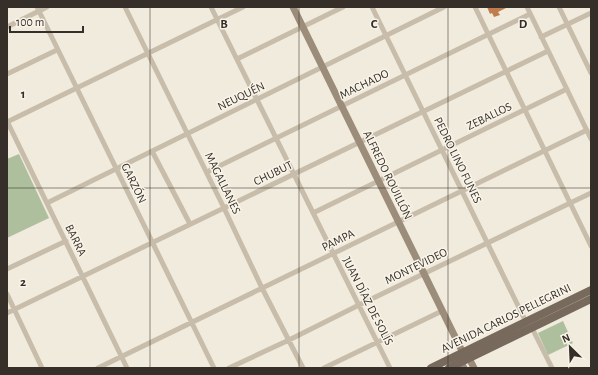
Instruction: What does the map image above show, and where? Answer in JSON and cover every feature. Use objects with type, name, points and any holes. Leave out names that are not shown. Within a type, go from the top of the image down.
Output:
[{"type":"main road","name":"AVENIDA CARLOS PELLEGRINI","points":[[449,368],[591,290]]},
{"type":"main road","name":"AVENIDA CARLOS PELLEGRINI","points":[[529,325],[591,299]]},
{"type":"main road","name":"AVENIDA CARLOS PELLEGRINI","points":[[431,368],[464,360]]},
{"type":"street","points":[[7,27],[38,9],[47,7]]},
{"type":"street","name":"MAGALLANES","points":[[125,7],[207,172],[262,288],[303,368]]},
{"type":"street","name":"JUAN DÍAZ DE SOLÍS","points":[[211,7],[390,368]]},
{"type":"street","points":[[7,121],[244,7]]},
{"type":"street","name":"ALFREDO ROUILLÓN","points":[[293,7],[442,311],[464,360],[474,368]]},
{"type":"street","points":[[237,59],[343,7]]},
{"type":"street","name":"PEDRO LINO FUNES","points":[[372,7],[487,243],[552,368]]},
{"type":"street","name":"NEUQUÉN","points":[[47,203],[444,7]]},
{"type":"street","points":[[476,7],[591,246]]},
{"type":"street","points":[[526,7],[591,139]]},
{"type":"street","points":[[559,7],[591,73]]},
{"type":"street","name":"GARZÓN","points":[[38,9],[214,368]]},
{"type":"street","points":[[541,37],[591,13]]},
{"type":"street","name":"MACHADO","points":[[207,172],[530,14]]},
{"type":"street","points":[[7,74],[57,50]]},
{"type":"street","name":"CHUBUT","points":[[7,313],[548,51]]},
{"type":"street","name":"ZEBALLOS","points":[[313,213],[567,89]]},
{"type":"street","name":"BARRA","points":[[7,121],[127,368]]},
{"type":"street","name":"PAMPA","points":[[98,368],[586,130]]},
{"type":"street","points":[[152,151],[190,224]]},
{"type":"street","name":"MONTEVIDEO","points":[[229,368],[591,193]]},
{"type":"street","points":[[7,269],[66,241]]},
{"type":"street","points":[[7,294],[42,368]]},
{"type":"street","points":[[324,368],[442,311]]},
{"type":"green space","points":[[19,154],[49,218],[7,238],[7,159]]},
{"type":"green space","points":[[563,321],[573,343],[548,355],[538,333]]},
{"type":"building","points":[[487,7],[508,7],[498,12],[500,15],[494,17],[492,13],[490,14]]}]
